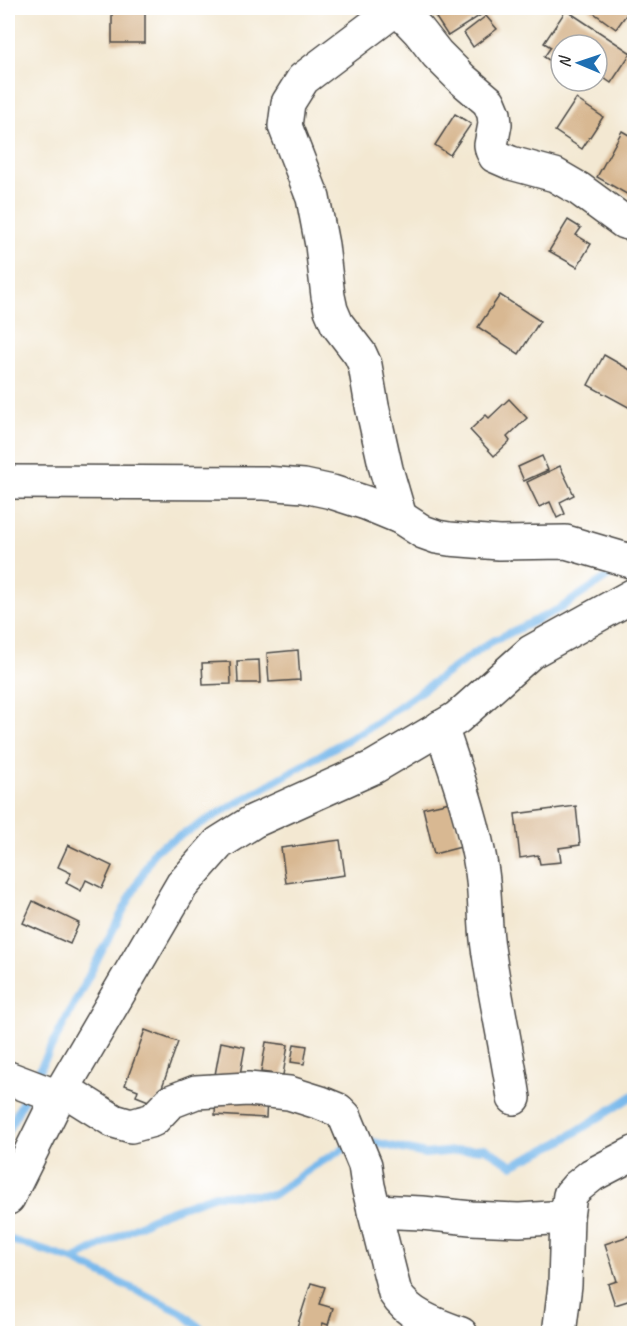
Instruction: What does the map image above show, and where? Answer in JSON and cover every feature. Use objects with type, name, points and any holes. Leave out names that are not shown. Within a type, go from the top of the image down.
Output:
[{"type":"street","points":[[400,517],[386,469],[364,364],[360,354],[337,324],[331,310],[313,198],[285,126],[288,103],[303,79],[397,8],[445,62],[489,102],[494,114],[495,124],[491,145],[495,156],[511,163],[555,175],[579,189],[624,222],[634,223]]},
{"type":"street","points":[[8,482],[264,483],[304,486],[366,503],[400,517],[423,532],[437,537],[499,543],[566,542],[634,562]]},
{"type":"street","points":[[8,1198],[60,1093],[182,885],[219,843],[254,822],[374,766],[457,718],[531,652],[634,596]]},
{"type":"street","points":[[441,727],[466,800],[482,873],[486,936],[514,1098]]},
{"type":"street","points":[[8,1078],[60,1093],[131,1126],[153,1120],[170,1102],[196,1092],[248,1089],[289,1093],[338,1110],[345,1117],[364,1165],[395,1293],[405,1307],[430,1322],[461,1334]]},
{"type":"street","points":[[559,1334],[565,1285],[567,1216],[570,1195],[592,1175],[634,1153]]},
{"type":"street","points":[[375,1211],[519,1220],[567,1216]]},
{"type":"building","points":[[112,8],[145,8],[145,43],[112,43]]},
{"type":"building","points":[[435,8],[481,8],[484,13],[448,36],[431,10]]},
{"type":"building","points":[[587,8],[631,8],[616,29]]},
{"type":"building","points":[[566,10],[601,33],[551,33]]},
{"type":"building","points":[[486,16],[497,29],[473,47],[464,33]]},
{"type":"building","points":[[549,36],[549,46],[544,43]]},
{"type":"building","points":[[609,38],[631,53],[611,83],[609,82]]},
{"type":"building","points":[[549,50],[549,60],[544,57]]},
{"type":"building","points":[[576,99],[603,117],[582,149],[555,131]]},
{"type":"building","points":[[455,114],[471,124],[450,155],[435,145]]},
{"type":"building","points":[[622,131],[634,138],[634,187],[630,196],[597,177]]},
{"type":"building","points":[[568,220],[581,228],[576,235],[591,244],[577,267],[549,251]]},
{"type":"building","points":[[500,295],[540,321],[519,354],[478,327]]},
{"type":"building","points":[[604,355],[634,372],[632,409],[588,385]]},
{"type":"building","points":[[509,399],[527,418],[507,437],[510,441],[494,456],[470,430],[486,415],[489,418]]},
{"type":"building","points":[[542,456],[548,470],[524,481],[518,467]]},
{"type":"building","points":[[560,466],[574,495],[560,502],[565,514],[557,518],[550,502],[539,507],[527,482]]},
{"type":"building","points":[[298,650],[300,680],[269,682],[267,653]]},
{"type":"building","points":[[259,660],[260,683],[238,683],[237,661]]},
{"type":"building","points":[[230,662],[231,684],[203,685],[202,663]]},
{"type":"building","points":[[450,802],[461,847],[434,854],[423,808]]},
{"type":"building","points":[[576,806],[580,845],[559,848],[561,862],[540,864],[538,855],[520,858],[515,814]]},
{"type":"building","points":[[340,840],[345,875],[286,883],[281,848]]},
{"type":"building","points":[[68,845],[112,866],[102,888],[86,880],[81,891],[66,883],[71,873],[58,867]]},
{"type":"building","points":[[33,901],[79,923],[70,944],[23,923]]},
{"type":"building","points":[[145,1030],[178,1042],[156,1104],[136,1096],[138,1090],[125,1085]]},
{"type":"building","points":[[221,1042],[245,1047],[239,1080],[215,1075]]},
{"type":"building","points":[[266,1042],[288,1045],[283,1075],[261,1072]]},
{"type":"building","points":[[294,1044],[307,1046],[304,1064],[291,1062]]},
{"type":"building","points":[[216,1095],[267,1098],[266,1118],[215,1115]]},
{"type":"building","points":[[634,1234],[634,1310],[631,1300],[615,1305],[608,1284],[617,1281],[605,1244]]},
{"type":"building","points":[[311,1283],[325,1287],[319,1304],[333,1308],[328,1325],[323,1323],[319,1334],[305,1334],[296,1330]]},
{"type":"waterway","points":[[33,1082],[155,850],[373,725],[489,643],[559,609],[610,575]]},
{"type":"waterway","points":[[8,1131],[27,1093]]},
{"type":"waterway","points":[[364,1140],[425,1154],[485,1148],[512,1165],[560,1142],[634,1095]]},
{"type":"waterway","points":[[73,1260],[161,1214],[215,1195],[273,1195],[314,1166],[349,1146]]},
{"type":"waterway","points":[[8,1239],[73,1260],[181,1312],[207,1334]]}]
